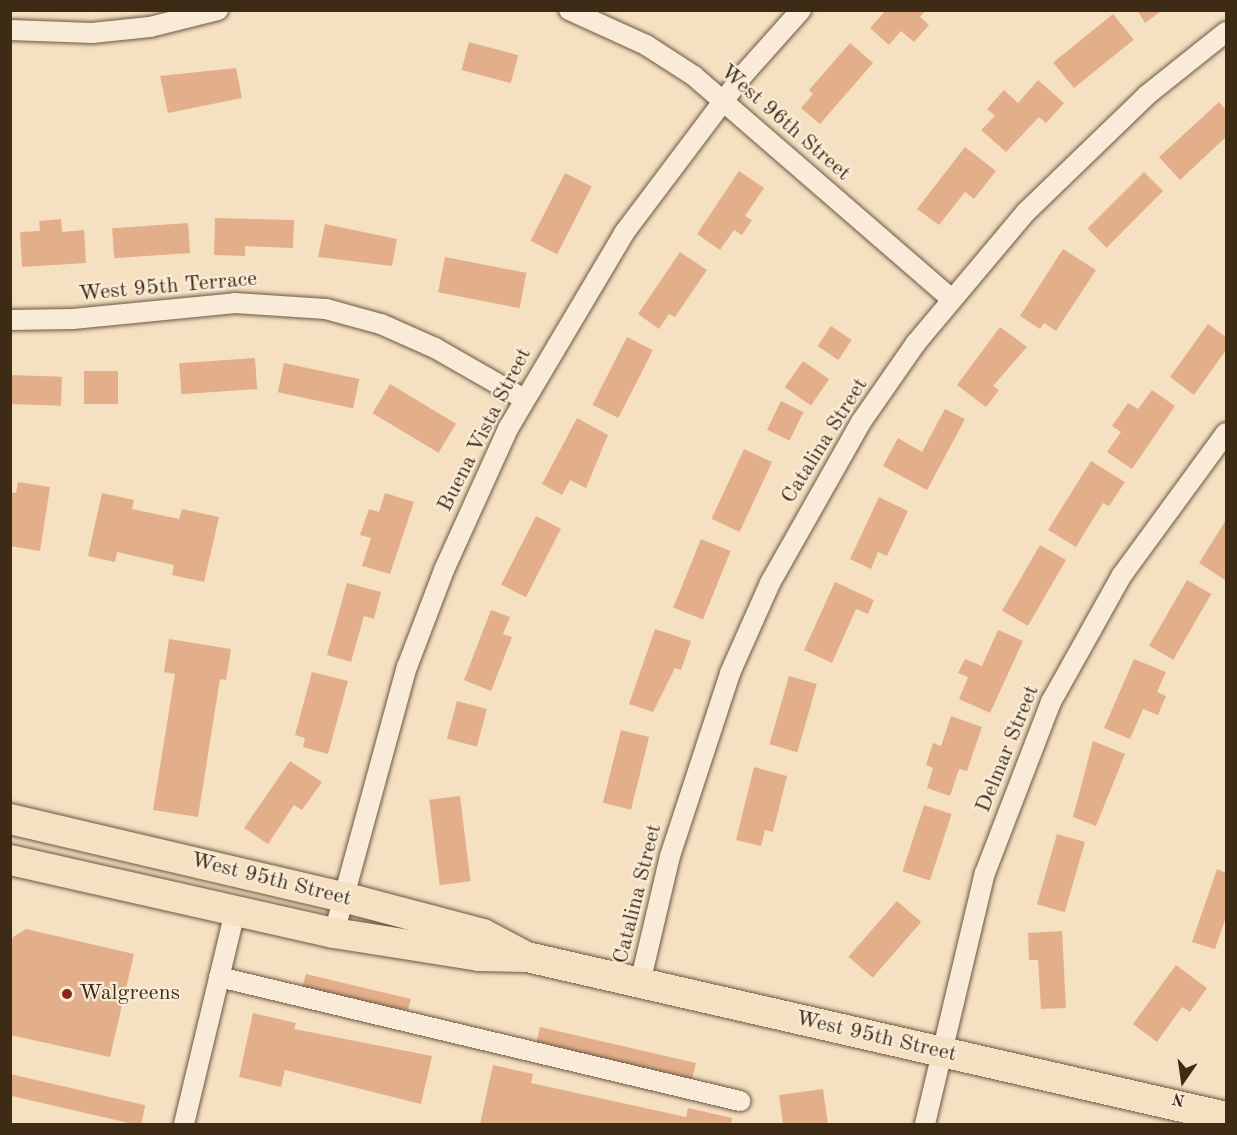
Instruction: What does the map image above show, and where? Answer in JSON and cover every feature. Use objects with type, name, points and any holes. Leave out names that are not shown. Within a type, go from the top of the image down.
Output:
[{"type":"main road","name":"West 95th Street","points":[[10,819],[343,897],[483,934],[527,957]]},
{"type":"main road","name":"West 95th Street","points":[[10,860],[334,933],[479,956],[527,957],[941,1052],[1226,1112]]},
{"type":"street","points":[[10,30],[92,33],[150,27],[218,10]]},
{"type":"street","name":"West 96th Street","points":[[569,10],[646,45],[723,100],[951,299]]},
{"type":"street","name":"Buena Vista Street","points":[[334,933],[407,667],[466,517],[524,399],[618,242],[723,100],[801,10]]},
{"type":"street","name":"Catalina Street","points":[[640,983],[698,763],[766,593],[861,422],[951,299],[1081,156],[1227,32]]},
{"type":"street","name":"West 95th Terrace","points":[[10,320],[73,320],[234,303],[326,309],[381,324],[435,348],[524,399]]},
{"type":"street","name":"Delmar Street","points":[[925,1125],[986,873],[1051,702],[1122,575],[1227,433]]},
{"type":"street","points":[[184,1125],[235,911]]},
{"type":"street","points":[[219,977],[740,1101]]},
{"type":"building","points":[[886,10],[926,10],[920,17],[929,25],[914,42],[901,31],[889,45],[870,28]]},
{"type":"building","points":[[1137,10],[1163,10],[1145,23]]},
{"type":"building","points":[[1113,14],[1134,40],[1074,88],[1053,62]]},
{"type":"building","points":[[469,42],[518,55],[511,83],[461,70]]},
{"type":"building","points":[[850,43],[873,63],[820,124],[801,108],[813,94],[809,90]]},
{"type":"building","points":[[236,68],[242,98],[168,113],[160,76]]},
{"type":"building","points":[[1038,80],[1064,103],[1046,123],[1039,117],[1006,152],[981,130],[995,116],[987,109],[1004,90],[1018,103]]},
{"type":"building","points":[[1219,102],[1226,110],[1226,137],[1180,180],[1159,157]]},
{"type":"building","points":[[965,147],[996,171],[974,199],[965,192],[939,225],[917,209]]},
{"type":"building","points":[[739,171],[764,188],[745,216],[752,220],[742,235],[734,230],[720,250],[697,234]]},
{"type":"building","points":[[1144,172],[1163,191],[1107,248],[1087,229]]},
{"type":"building","points":[[565,173],[592,187],[557,254],[530,241]]},
{"type":"building","points":[[215,218],[294,220],[293,248],[245,246],[245,256],[214,255]]},
{"type":"building","points":[[61,219],[62,232],[84,230],[86,263],[22,267],[20,232],[40,231],[39,221]]},
{"type":"building","points":[[188,223],[190,253],[114,258],[112,228]]},
{"type":"building","points":[[325,224],[397,239],[392,266],[318,257]]},
{"type":"building","points":[[1063,249],[1096,270],[1056,331],[1044,323],[1040,329],[1020,316]]},
{"type":"building","points":[[680,252],[707,270],[675,317],[669,314],[659,329],[638,314]]},
{"type":"building","points":[[445,257],[526,273],[520,308],[438,292]]},
{"type":"building","points":[[1208,324],[1226,337],[1226,350],[1194,395],[1170,377]]},
{"type":"building","points":[[831,326],[852,340],[838,360],[818,346]]},
{"type":"building","points":[[1000,327],[1027,347],[993,386],[999,390],[986,407],[957,385]]},
{"type":"building","points":[[627,337],[653,350],[618,418],[592,405]]},
{"type":"building","points":[[255,358],[257,389],[181,394],[179,363]]},
{"type":"building","points":[[803,361],[829,379],[811,406],[785,387]]},
{"type":"building","points":[[284,363],[359,379],[353,408],[278,392]]},
{"type":"building","points":[[84,371],[118,371],[118,404],[84,404]]},
{"type":"building","points":[[10,375],[62,377],[61,406],[10,404]]},
{"type":"building","points":[[390,384],[456,424],[438,453],[372,413]]},
{"type":"building","points":[[1152,390],[1175,406],[1132,469],[1107,452],[1121,432],[1112,426],[1128,403],[1138,409]]},
{"type":"building","points":[[781,401],[803,412],[789,441],[767,430]]},
{"type":"building","points":[[945,409],[965,419],[927,490],[883,466],[898,438],[922,452]]},
{"type":"building","points":[[577,418],[608,435],[586,488],[570,480],[562,495],[542,484]]},
{"type":"building","points":[[744,449],[772,462],[740,532],[711,519]]},
{"type":"building","points":[[1091,461],[1125,482],[1109,506],[1103,503],[1076,547],[1048,530]]},
{"type":"building","points":[[18,482],[50,487],[40,551],[10,546],[10,492],[16,493]]},
{"type":"building","points":[[102,493],[134,500],[132,509],[179,519],[182,509],[219,517],[204,582],[172,575],[174,565],[117,552],[115,562],[88,556]]},
{"type":"building","points":[[385,493],[414,502],[390,574],[362,566],[371,538],[360,535],[369,509],[379,512]]},
{"type":"building","points":[[879,497],[908,511],[887,556],[878,552],[871,569],[850,559]]},
{"type":"building","points":[[536,516],[561,529],[526,597],[501,585]]},
{"type":"building","points":[[1226,520],[1226,578],[1225,580],[1199,563]]},
{"type":"building","points":[[701,539],[731,551],[703,620],[673,608]]},
{"type":"building","points":[[1040,545],[1066,560],[1028,626],[1002,611]]},
{"type":"building","points":[[1187,580],[1211,594],[1173,660],[1149,646]]},
{"type":"building","points":[[835,582],[874,600],[868,614],[856,609],[832,663],[804,650]]},
{"type":"building","points":[[347,583],[381,592],[374,619],[364,616],[351,662],[327,655]]},
{"type":"building","points":[[491,610],[510,617],[503,634],[512,637],[491,691],[464,680]]},
{"type":"building","points":[[655,629],[691,641],[681,670],[675,668],[653,712],[629,704]]},
{"type":"building","points":[[998,630],[1023,641],[990,713],[959,699],[968,677],[958,673],[965,659],[982,666]]},
{"type":"building","points":[[169,639],[231,649],[226,680],[220,679],[198,817],[153,810],[175,674],[164,672]]},
{"type":"building","points":[[1134,659],[1166,672],[1157,692],[1166,696],[1158,715],[1143,709],[1130,739],[1104,728]]},
{"type":"building","points":[[312,672],[348,681],[328,754],[303,747],[305,738],[295,735]]},
{"type":"building","points":[[789,676],[817,684],[797,752],[769,744]]},
{"type":"building","points":[[457,701],[487,709],[477,747],[447,739]]},
{"type":"building","points":[[951,716],[982,727],[967,771],[959,769],[950,796],[927,788],[933,768],[926,765],[933,743],[941,746]]},
{"type":"building","points":[[621,730],[649,737],[631,810],[603,803]]},
{"type":"building","points":[[1093,741],[1125,754],[1096,826],[1073,817]]},
{"type":"building","points":[[290,761],[322,782],[302,810],[294,805],[268,844],[244,828]]},
{"type":"building","points":[[754,767],[787,776],[773,832],[765,830],[761,846],[736,840]]},
{"type":"building","points":[[460,796],[470,881],[440,885],[429,800]]},
{"type":"building","points":[[924,805],[952,814],[930,881],[902,872]]},
{"type":"building","points":[[1057,834],[1085,842],[1065,912],[1037,904]]},
{"type":"building","points":[[1217,869],[1226,873],[1226,917],[1215,949],[1192,942]]},
{"type":"building","points":[[897,901],[921,922],[873,978],[848,957]]},
{"type":"building","name":"Walgreens","points":[[26,929],[134,954],[110,1057],[10,1035],[10,947],[13,937]]},
{"type":"building","points":[[1062,931],[1066,1008],[1041,1009],[1038,960],[1029,960],[1028,933]]},
{"type":"building","points":[[1176,965],[1207,988],[1190,1012],[1182,1007],[1157,1042],[1133,1024]]},
{"type":"building","points":[[306,974],[411,999],[408,1010],[402,1009],[401,1016],[301,992]]},
{"type":"building","points":[[253,1013],[296,1023],[294,1029],[432,1056],[421,1104],[285,1070],[281,1087],[239,1077]]},
{"type":"building","points":[[540,1027],[696,1063],[692,1082],[536,1046]]},
{"type":"building","points":[[493,1065],[533,1074],[531,1083],[686,1117],[688,1108],[732,1118],[731,1124],[480,1124]]},
{"type":"building","points":[[10,1074],[145,1105],[141,1124],[133,1124],[10,1096]]},
{"type":"building","points":[[823,1089],[828,1124],[783,1124],[779,1095]]},
{"type":"place","name":"Walgreens","points":[[67,994]]}]
